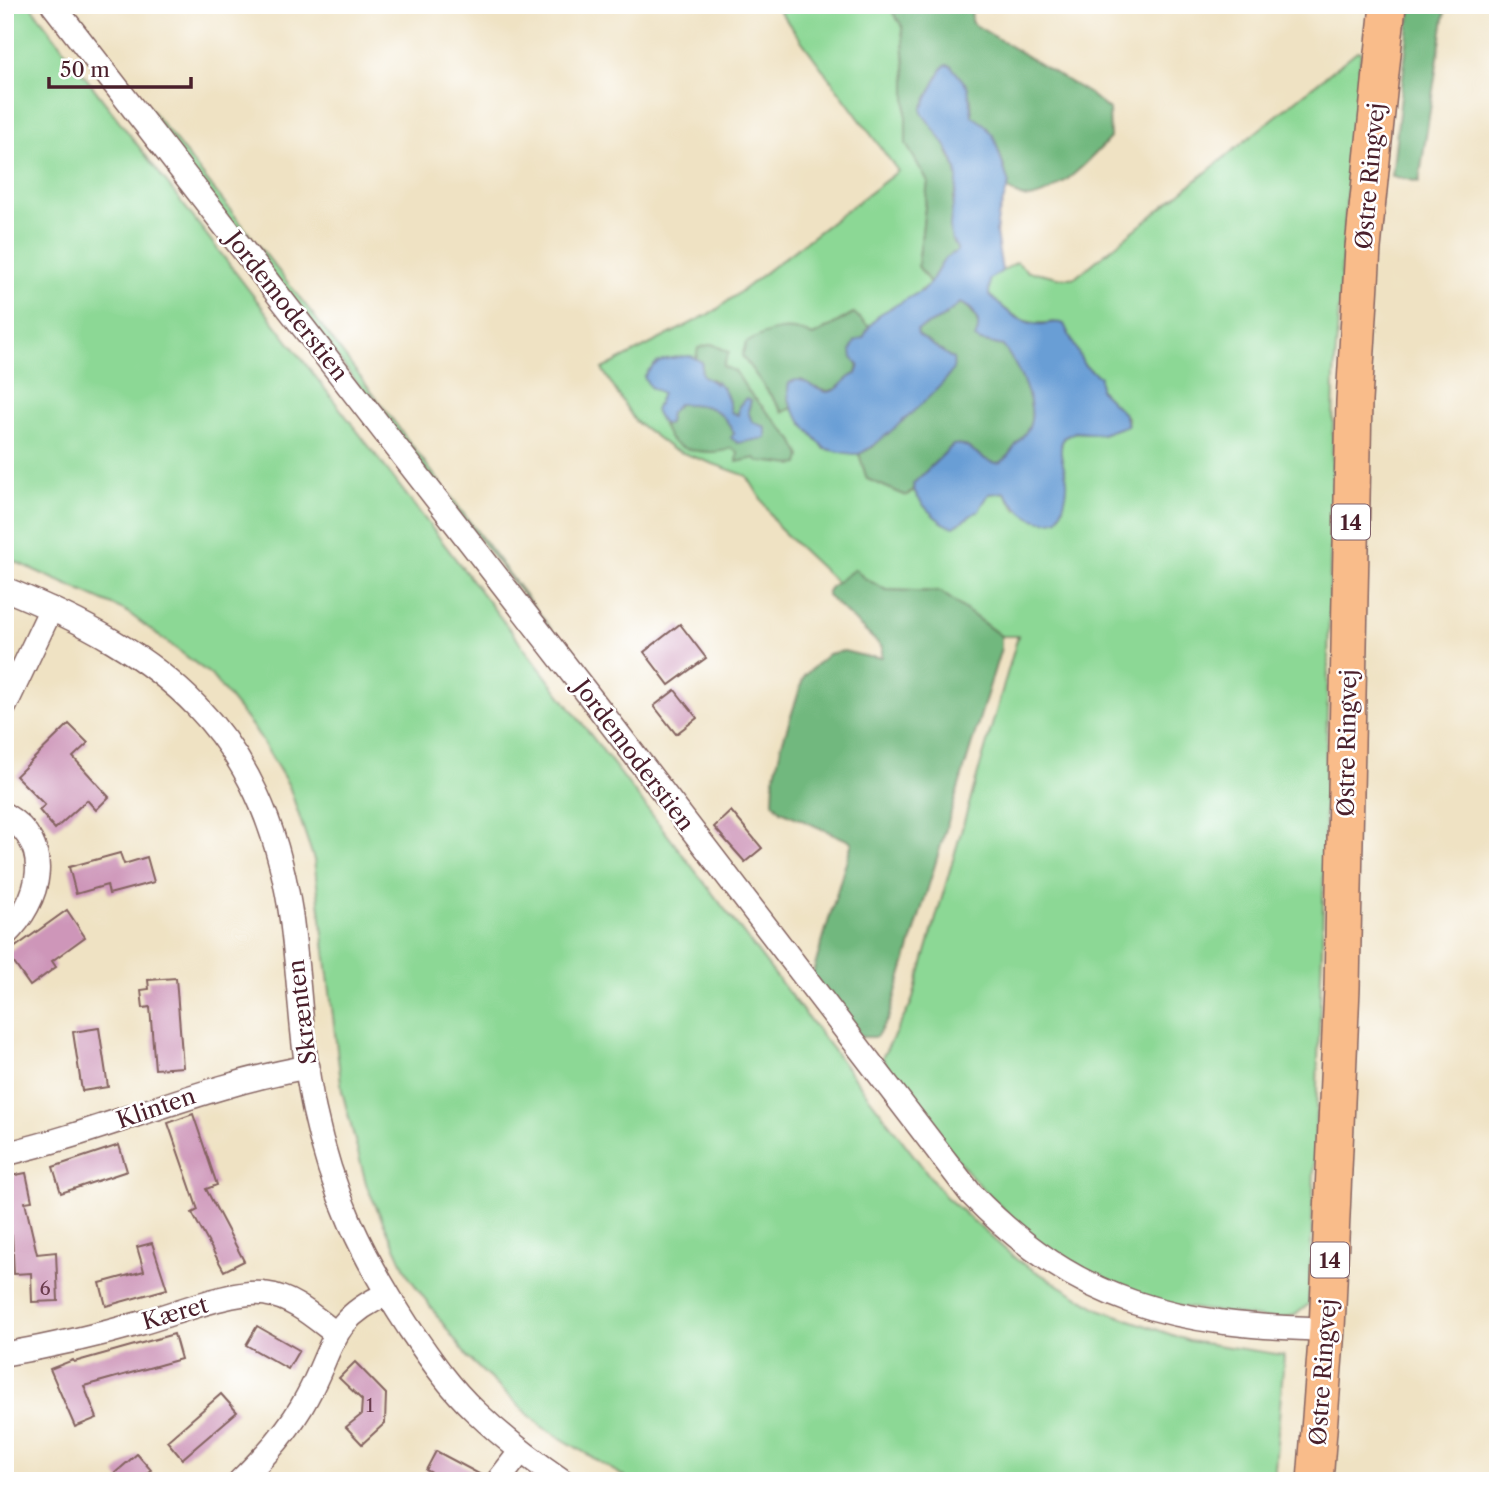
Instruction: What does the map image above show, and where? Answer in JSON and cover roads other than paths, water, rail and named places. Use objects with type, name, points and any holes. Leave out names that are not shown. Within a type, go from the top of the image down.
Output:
[{"type":"main road","name":"Østre Ringvej","points":[[1315,1481],[1327,1329],[1342,988],[1354,401],[1363,248],[1388,5]]},
{"type":"street","name":"Jordemoderstien","points":[[53,5],[602,713],[948,1167],[979,1202],[1020,1240],[1048,1261],[1088,1284],[1126,1300],[1179,1316],[1227,1325],[1327,1329]]},
{"type":"street","name":"Skrænten","points":[[5,589],[51,609],[142,658],[198,706],[218,728],[264,810],[279,851],[290,911],[314,1106],[327,1161],[341,1202],[368,1263],[431,1361],[452,1386],[474,1410],[521,1451],[563,1481]]},
{"type":"street","points":[[5,706],[51,609]]},
{"type":"street","points":[[5,815],[24,831],[33,846],[38,863],[37,882],[26,910],[5,935]]},
{"type":"street","name":"Klinten","points":[[5,1154],[90,1130],[215,1088],[308,1067]]},
{"type":"street","name":"Kæret","points":[[5,1353],[105,1333],[248,1293],[275,1295],[335,1333]]},
{"type":"street","points":[[240,1481],[283,1432],[307,1398],[335,1333],[347,1318],[387,1294]]},
{"type":"street","points":[[498,1481],[521,1451]]},
{"type":"water","points":[[951,66],[968,87],[972,116],[984,124],[994,137],[1009,184],[998,217],[996,233],[1002,271],[990,279],[989,295],[1023,321],[1064,324],[1084,365],[1100,377],[1100,390],[1124,414],[1128,425],[1102,434],[1075,432],[1063,438],[1061,450],[1067,481],[1066,496],[1058,519],[1034,519],[1015,505],[1004,492],[989,494],[979,510],[954,527],[941,522],[922,504],[914,490],[913,484],[953,445],[965,446],[986,460],[997,463],[1007,457],[1029,427],[1031,408],[1020,374],[1003,346],[975,338],[978,322],[970,308],[965,305],[960,303],[942,318],[917,330],[918,335],[953,359],[951,372],[906,419],[865,451],[854,454],[825,449],[799,419],[790,401],[789,383],[794,380],[803,381],[827,392],[835,390],[856,374],[859,365],[852,358],[851,350],[855,341],[863,338],[880,314],[923,290],[945,258],[957,251],[950,230],[956,169],[946,147],[922,113],[943,67]]},
{"type":"water","points":[[691,356],[702,362],[702,375],[715,384],[716,381],[722,388],[731,412],[738,415],[739,406],[746,398],[751,400],[748,411],[752,422],[766,427],[766,438],[738,443],[731,438],[734,433],[724,417],[711,408],[696,404],[678,404],[670,413],[668,425],[662,423],[655,411],[662,393],[650,387],[644,377],[658,362]]}]
